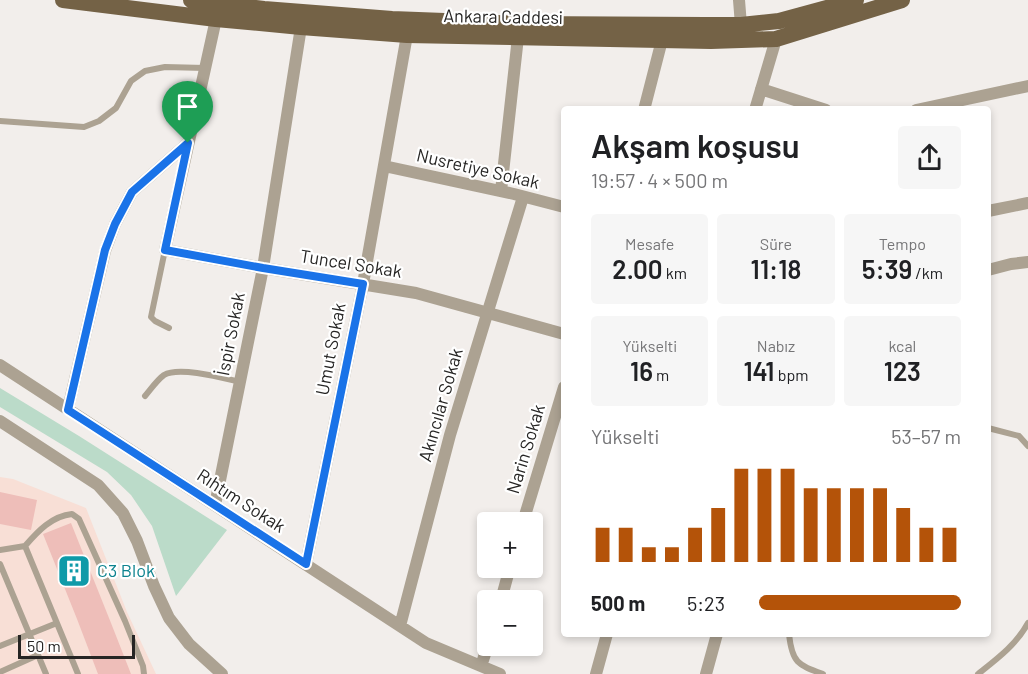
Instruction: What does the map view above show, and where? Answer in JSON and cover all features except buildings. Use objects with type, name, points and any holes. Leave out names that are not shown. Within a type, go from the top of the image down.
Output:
[{"type":"main road","name":"Ankara Caddesi","points":[[63,0],[216,19],[407,35],[743,41],[776,39],[902,0]]},
{"type":"main road","name":"Ankara Caddesi","points":[[191,0],[264,9],[404,19],[521,24],[741,25],[795,17],[856,0]]},
{"type":"main road","points":[[774,21],[776,39]]},
{"type":"street","points":[[739,0],[741,25]]},
{"type":"street","points":[[165,250],[216,19]]},
{"type":"street","name":"İspir Sokak","points":[[215,505],[263,268],[301,27]]},
{"type":"street","name":"Umut Sokak","points":[[306,564],[363,284],[407,35]]},
{"type":"street","points":[[501,191],[518,37]]},
{"type":"street","points":[[756,106],[776,39]]},
{"type":"street","points":[[645,106],[662,40]]},
{"type":"street","points":[[935,106],[1028,86]]},
{"type":"street","points":[[761,88],[814,106]]},
{"type":"street","points":[[68,410],[105,250],[115,224],[132,192],[188,143]]},
{"type":"street","name":"Nusretiye Sokak","points":[[384,166],[561,206]]},
{"type":"street","name":"Akıncılar Sokak","points":[[400,626],[450,435],[523,196]]},
{"type":"street","points":[[991,210],[1028,202]]},
{"type":"street","name":"Tuncel Sokak","points":[[165,250],[416,293],[561,333]]},
{"type":"street","points":[[991,269],[1028,262]]},
{"type":"street","name":"Rıhtım Sokak","points":[[0,365],[426,644],[500,674]]},
{"type":"street","name":"Narin Sokak","points":[[526,512],[561,397]]},
{"type":"street","points":[[0,421],[98,485],[123,513],[169,618],[189,644],[222,674]]},
{"type":"street","points":[[596,674],[606,637]]},
{"type":"street","points":[[706,674],[716,637]]},
{"type":"street","points":[[481,666],[484,656]]},
{"type":"lane","points":[[0,121],[84,127],[99,121],[116,108],[131,81],[145,71],[165,67],[205,68]]},
{"type":"lane","points":[[165,250],[152,316],[155,321],[169,328]]},
{"type":"lane","points":[[144,396],[163,376],[175,371],[240,382]]},
{"type":"lane","points":[[991,429],[1019,436],[1028,446]]},
{"type":"lane","points":[[0,550],[25,546],[33,536],[63,515],[72,514],[79,519],[125,621],[144,674]]},
{"type":"lane","points":[[25,546],[78,674]]},
{"type":"lane","points":[[0,564],[46,674]]},
{"type":"lane","points":[[0,646],[57,623]]},
{"type":"lane","points":[[978,674],[1007,651],[1028,623]]},
{"type":"lane","points":[[789,637],[791,653],[800,666],[823,674]]},
{"type":"lane","points":[[0,672],[38,655]]},
{"type":"shaded area","points":[[0,477],[13,479],[86,508],[127,612],[156,674],[0,674]]},
{"type":"green space","points":[[0,388],[227,530],[176,596],[152,526],[131,495],[107,472],[0,407]]},
{"type":"place","name":"C3 Blok","points":[[74,571]]},
{"type":"route","points":[[188,143],[165,250],[363,284],[306,564],[68,410],[105,250],[115,224],[132,192],[188,143]]}]
